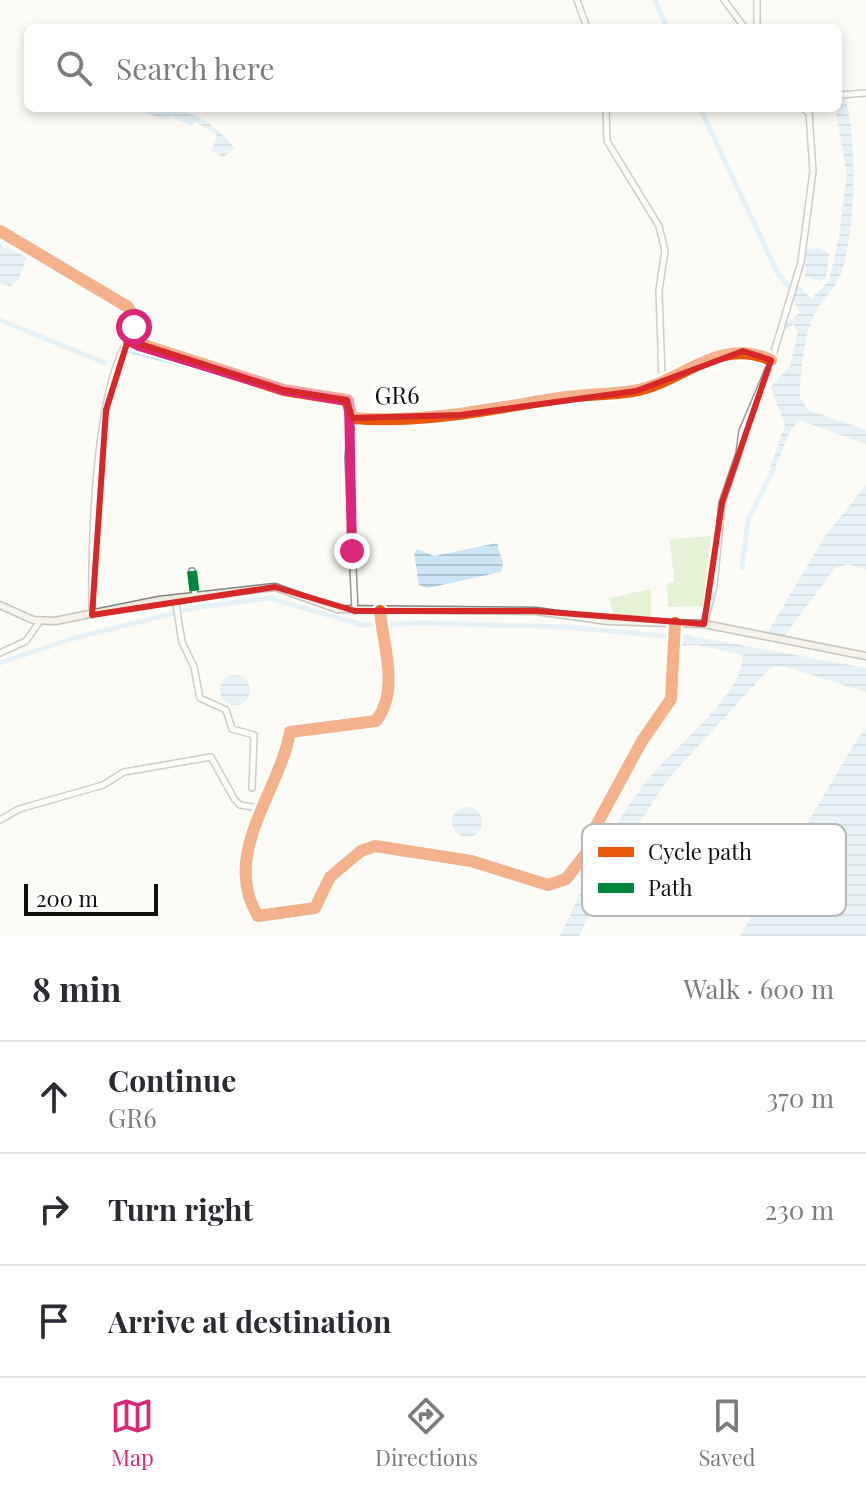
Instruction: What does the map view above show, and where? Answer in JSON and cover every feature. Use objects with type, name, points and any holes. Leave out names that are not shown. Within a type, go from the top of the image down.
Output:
[{"type":"main road","points":[[0,605],[40,621],[92,615],[175,598],[285,587],[321,605],[355,611],[547,612],[608,621],[704,624],[866,656]]},
{"type":"street","points":[[577,0],[586,24]]},
{"type":"street","points":[[724,0],[742,24]]},
{"type":"street","points":[[757,0],[757,24]]},
{"type":"street","points":[[842,95],[866,93]]},
{"type":"street","points":[[606,112],[607,141],[663,234],[665,251],[659,290],[662,380]]},
{"type":"street","points":[[704,624],[714,586],[722,503],[739,453],[742,431],[771,360],[804,244],[813,171],[808,112]]},
{"type":"street","points":[[0,231],[128,307],[135,319],[115,367],[106,410],[91,555],[92,615]]},
{"type":"street","name":"GR6","points":[[128,340],[284,390],[347,400],[352,418],[429,417],[491,411],[560,398],[636,391],[689,367],[743,351],[771,360]]},
{"type":"street","points":[[352,418],[348,457],[355,611]]},
{"type":"street","points":[[192,571],[195,596]]},
{"type":"street","points":[[175,598],[182,642],[194,667],[202,701],[226,710],[232,729],[254,735],[252,788]]},
{"type":"street","points":[[380,613],[389,680],[387,701],[380,716],[366,723],[291,730],[248,852],[247,871],[258,916],[315,908],[330,877],[361,851],[375,846],[471,861],[544,884],[558,884],[572,875],[582,860]]},
{"type":"street","points":[[0,653],[26,641],[40,621]]},
{"type":"street","points":[[597,824],[642,741],[671,699],[675,625]]},
{"type":"street","points":[[0,820],[19,809],[103,785],[124,772],[211,757],[235,800],[240,805],[253,807],[259,815]]},
{"type":"highlighted area","points":[[128,340],[284,390],[347,400],[352,418],[460,415],[636,391],[743,351],[771,360],[722,503],[704,624],[536,611],[355,611],[275,587],[92,615],[106,410]]},
{"type":"green space","points":[[711,536],[703,606],[668,607],[667,584],[674,582],[670,539]]},
{"type":"green space","points":[[651,589],[651,618],[614,616],[609,598]]},
{"type":"water","points":[[842,91],[853,149],[850,233],[840,276],[810,326],[803,357],[800,397],[808,410],[866,430],[866,444],[799,420],[791,429],[773,473],[770,468],[785,425],[771,387],[790,366],[798,331],[793,324],[785,331],[783,326],[800,313],[794,302],[795,286],[800,286],[811,299],[829,281],[839,237],[847,174],[836,112],[842,112]]},
{"type":"water","points":[[187,112],[206,122],[235,148],[223,157],[211,151],[217,135],[195,121],[192,126],[171,116],[166,120],[146,113]]},
{"type":"water","points":[[0,243],[3,249],[8,247],[27,258],[18,280],[10,286],[0,283]]},
{"type":"water","points":[[819,247],[829,254],[826,278],[821,281],[805,276],[806,249]]},
{"type":"water","points":[[866,485],[866,570],[848,564],[835,568],[783,638],[767,634],[825,536]]},
{"type":"water","points":[[497,543],[503,563],[501,572],[428,588],[419,585],[414,553],[417,549],[434,556]]},
{"type":"water","points":[[682,634],[866,668],[866,692],[783,666],[771,667],[668,779],[639,824],[617,824],[655,771],[722,701],[740,670],[743,655],[697,645],[678,646]]},
{"type":"water","points":[[235,675],[246,679],[250,690],[246,701],[235,705],[224,701],[220,690],[224,679]]},
{"type":"water","points":[[866,727],[866,936],[740,936],[752,916],[846,916],[846,824],[807,824]]},
{"type":"water","points":[[467,807],[478,811],[482,822],[478,833],[467,837],[456,833],[452,822],[456,811]]},
{"type":"water","points":[[582,891],[582,916],[589,916],[579,936],[560,936]]},
{"type":"waterway","points":[[655,0],[665,24]]},
{"type":"waterway","points":[[702,112],[778,274],[793,292]]},
{"type":"waterway","points":[[0,320],[105,363]]},
{"type":"waterway","points":[[125,351],[344,408],[349,420]]},
{"type":"waterway","points":[[110,410],[117,372]]},
{"type":"waterway","points":[[281,386],[310,392]]},
{"type":"waterway","points":[[528,401],[617,389]]},
{"type":"waterway","points":[[347,399],[352,400],[353,413]]},
{"type":"waterway","points":[[352,422],[436,420],[573,400]]},
{"type":"waterway","points":[[421,415],[454,412]]},
{"type":"waterway","points":[[742,568],[748,520],[774,468]]},
{"type":"waterway","points":[[0,663],[75,638],[199,607],[269,598],[363,625],[424,623],[566,627],[686,638]]},
{"type":"marked path","points":[[192,571],[195,596]]},
{"type":"cycle path","points":[[0,231],[128,307],[135,319],[128,340],[284,390],[347,400],[352,418],[430,417],[633,391],[717,357],[752,354],[771,360]]},
{"type":"cycle path","points":[[380,611],[389,682],[383,709],[376,721],[290,732],[249,847],[246,870],[248,893],[258,916],[315,908],[330,877],[361,851],[375,846],[471,861],[548,885],[566,879],[582,858]]},
{"type":"cycle path","points":[[597,824],[642,741],[671,699],[675,623]]},
{"type":"route","points":[[134,327],[128,340],[139,346],[284,390],[349,401],[352,418],[348,457],[352,551]]}]
